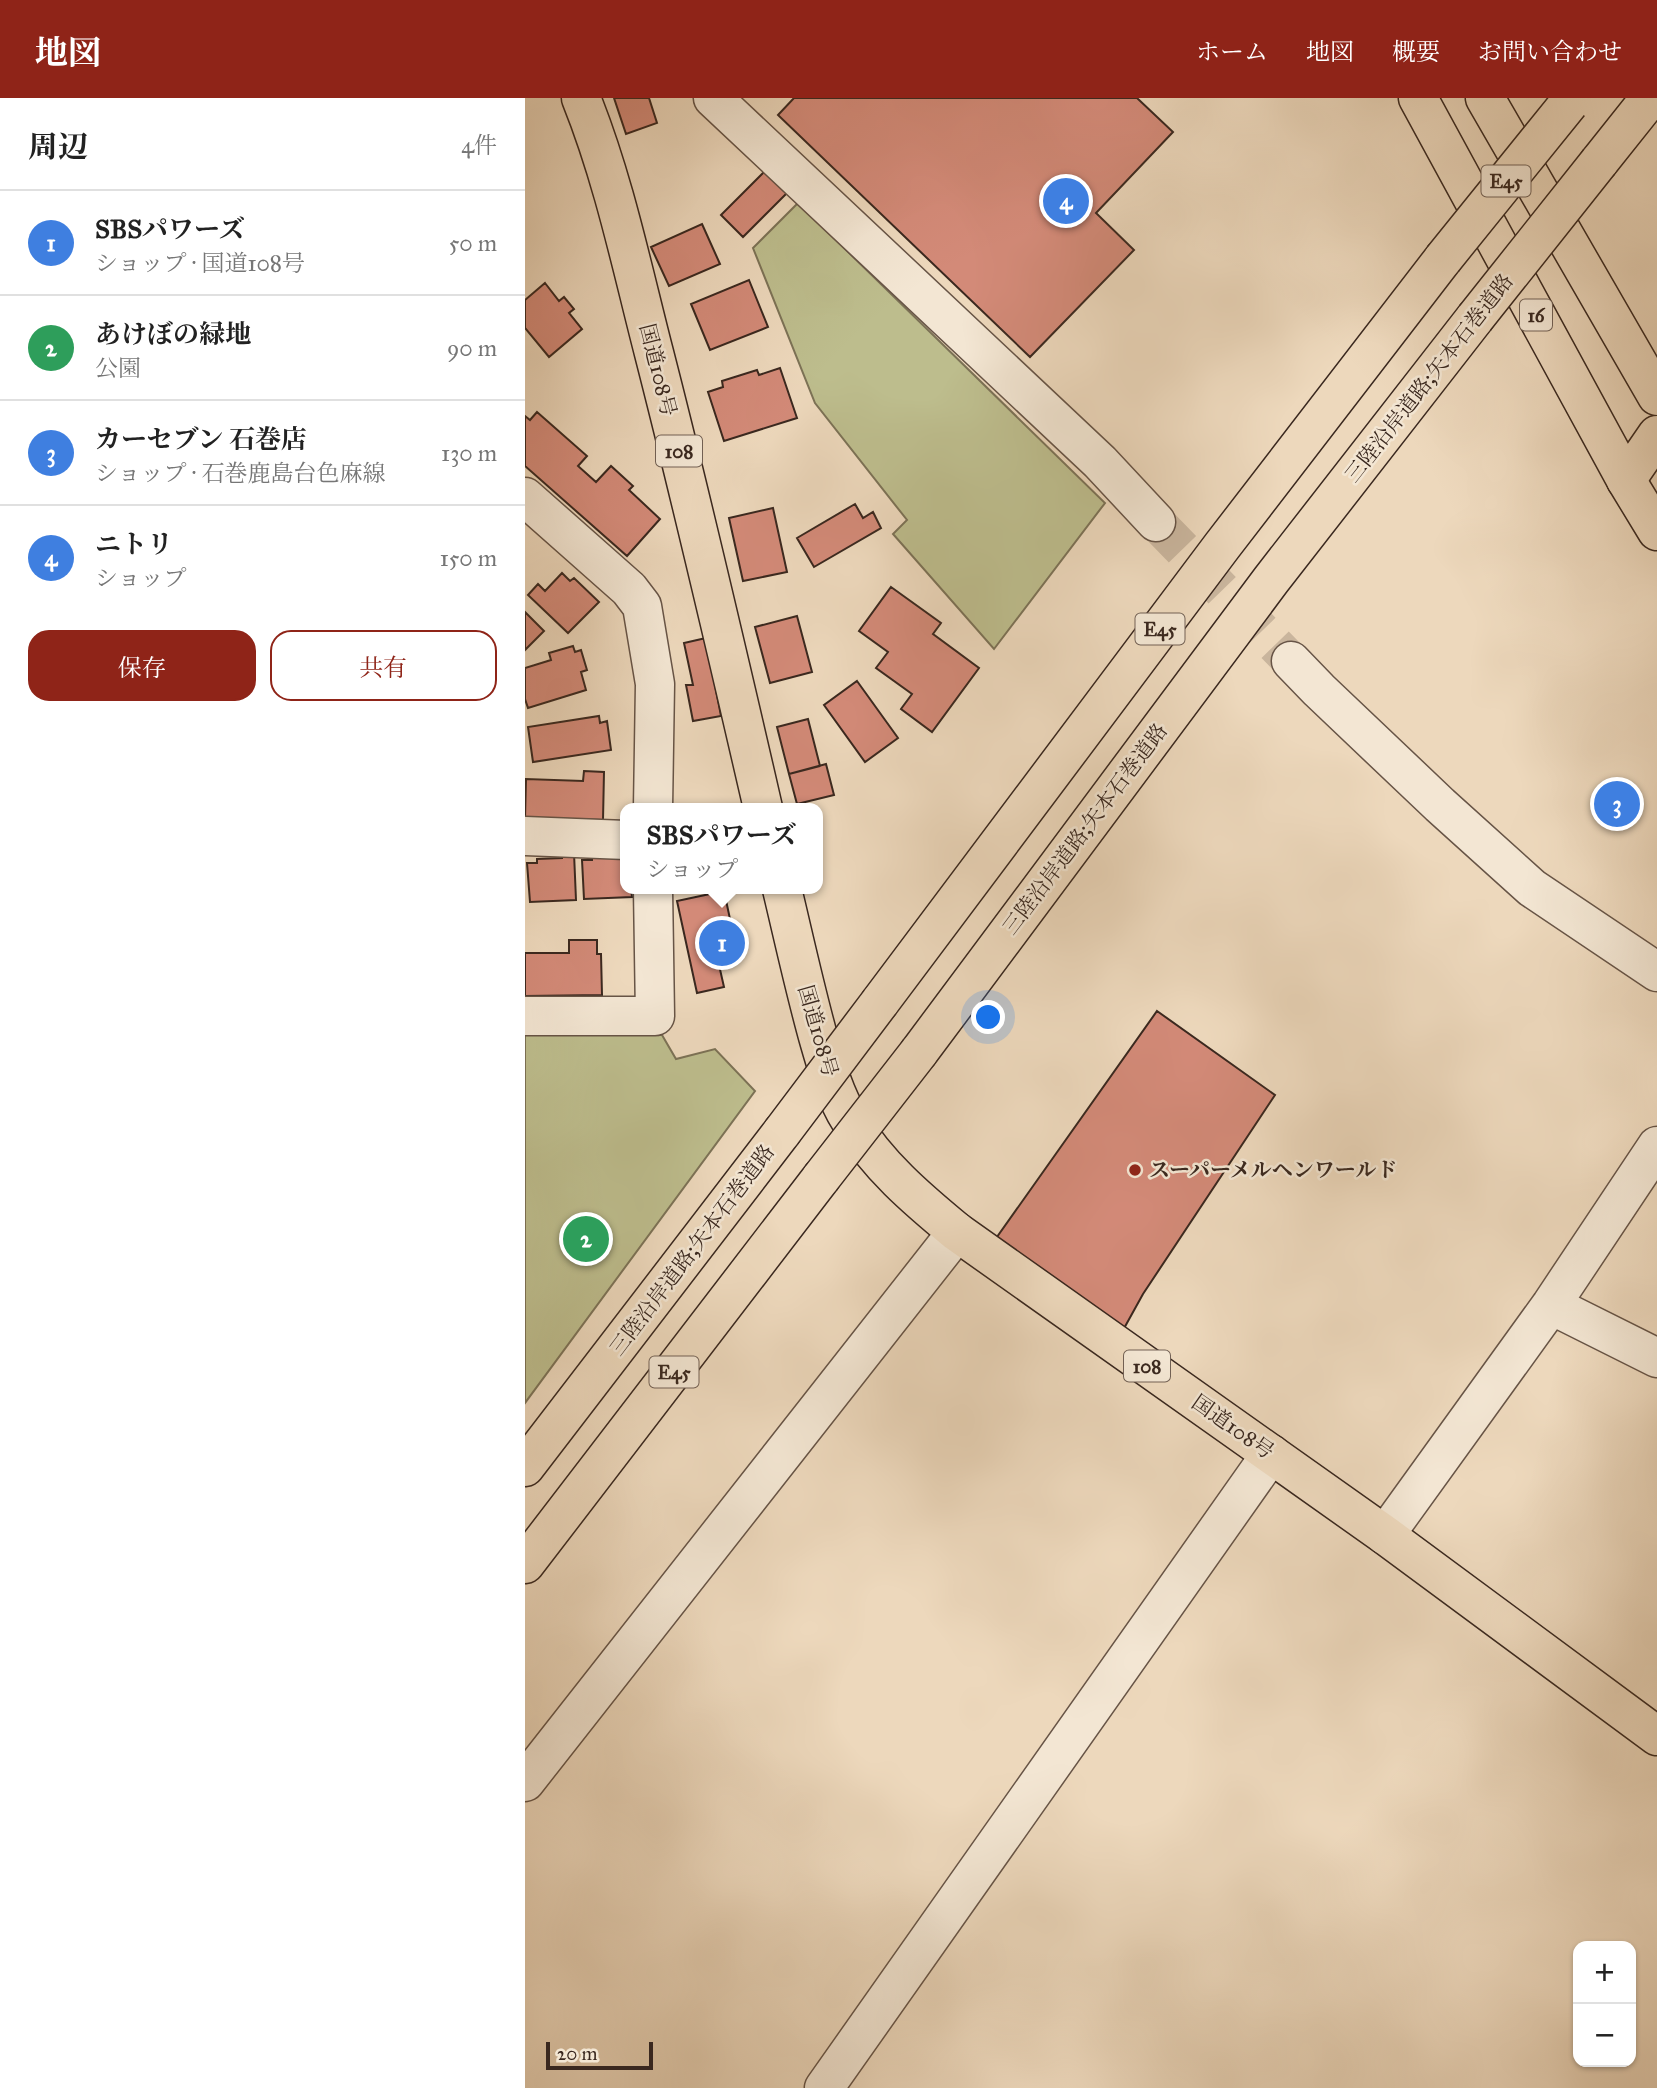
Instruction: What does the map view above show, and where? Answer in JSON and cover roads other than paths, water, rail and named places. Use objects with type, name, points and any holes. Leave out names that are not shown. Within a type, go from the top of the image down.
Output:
[{"type":"main road","name":"国道108号","points":[[581,98],[600,145],[706,556],[762,803]]},
{"type":"main road","name":"16","points":[[1418,98],[1641,479],[1657,531]]},
{"type":"main road","points":[[1485,98],[1657,396]]},
{"type":"main road","name":"三陸沿岸道路;矢本石巻道路","points":[[525,1564],[919,1052],[1263,591],[1650,98]]},
{"type":"main road","name":"三陸沿岸道路;矢本石巻道路","points":[[525,1467],[782,1132],[1223,546],[1443,259],[1571,101]]},
{"type":"main road","points":[[1641,479],[1657,435]]},
{"type":"main road","name":"国道108号","points":[[783,894],[828,1072],[849,1120],[906,1190],[957,1232],[1385,1535],[1657,1736]]},
{"type":"street","points":[[736,105],[1100,462],[1156,522]]},
{"type":"street","points":[[525,497],[629,589],[642,606],[655,684],[653,803]]},
{"type":"street","points":[[1291,661],[1379,748],[1532,888],[1657,972]]},
{"type":"street","points":[[525,836],[620,840]]},
{"type":"street","points":[[525,1016],[655,1017],[653,894]]},
{"type":"street","points":[[1385,1535],[1551,1305],[1657,1146]]},
{"type":"street","points":[[525,1782],[957,1232]]},
{"type":"street","points":[[1551,1305],[1657,1357]]},
{"type":"street","points":[[824,2088],[1271,1454]]},
{"type":"tunnel","points":[[1156,522],[1291,661]]},
{"type":"place","name":"ニトリ","points":[[1066,201]]},
{"type":"place","name":"カーセブン 石巻店","points":[[1617,804]]},
{"type":"place","name":"SBSパワーズ","points":[[722,943]]},
{"type":"place","name":"スーパーメルヘンワールド","points":[[1135,1170]]},
{"type":"place","name":"あけぼの緑地","points":[[586,1239]]}]
